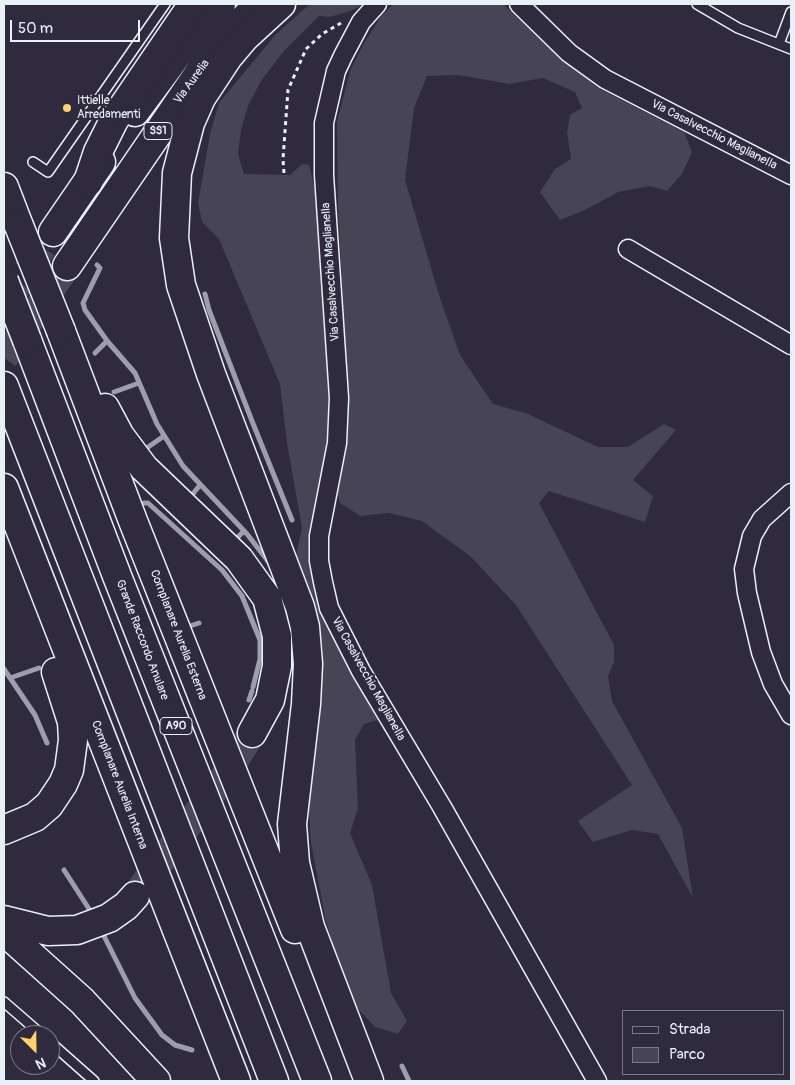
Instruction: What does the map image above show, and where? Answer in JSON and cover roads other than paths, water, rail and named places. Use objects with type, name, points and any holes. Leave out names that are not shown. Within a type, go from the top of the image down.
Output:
[{"type":"highway","points":[[88,182],[98,152],[114,120],[193,4]]},
{"type":"highway","name":"SS1","points":[[53,232],[152,87],[222,4]]},
{"type":"highway","name":"Via Aurelia","points":[[67,266],[210,57],[259,4]]},
{"type":"highway","points":[[281,4],[235,47],[216,72],[194,114],[176,173],[174,238],[181,286],[208,365],[300,607],[305,627],[308,664],[306,704],[293,808],[292,842],[310,927],[369,1081]]},
{"type":"highway","name":"Complanare Aurelia Esterna","points":[[4,187],[355,1081]]},
{"type":"highway","name":"Grande Raccordo Anulare","points":[[4,281],[317,1081]]},
{"type":"highway","points":[[65,341],[136,459],[239,559],[267,598],[277,636],[277,666],[270,700],[252,732]]},
{"type":"highway","points":[[8,397],[274,1081]]},
{"type":"highway","name":"Complanare Aurelia Interna","points":[[4,488],[236,1081]]},
{"type":"highway","points":[[4,519],[12,551],[68,704],[74,740],[69,770],[57,795],[35,817],[4,830]]},
{"type":"highway","points":[[4,920],[33,929],[64,932],[91,926],[126,904]]},
{"type":"highway","points":[[4,931],[82,1001],[156,1081]]},
{"type":"street","name":"Via Casalvecchio Maglianella","points":[[377,4],[361,22],[336,71],[324,123],[324,175],[339,398],[336,443],[319,536],[319,561],[322,582],[329,608],[361,671],[442,807],[597,1081]]},
{"type":"street","name":"Via Casalvecchio Maglianella","points":[[519,4],[569,53],[605,79],[791,175]]},
{"type":"street","points":[[628,249],[791,345]]},
{"type":"street","points":[[791,493],[762,519],[752,536],[744,569],[746,594],[761,652],[773,684],[791,715]]},
{"type":"lane","points":[[33,162],[48,172],[165,4]]},
{"type":"lane","points":[[697,4],[738,28],[791,49]]},
{"type":"lane","points":[[779,44],[791,12]]},
{"type":"lane","points":[[4,1002],[30,1025]]},
{"type":"lane","points":[[60,1051],[94,1081]]},
{"type":"waterway","points":[[97,265],[100,268],[83,303],[85,310],[108,342],[135,373],[157,424],[183,466],[247,534],[271,565]]},
{"type":"waterway","points":[[205,294],[209,310],[292,520]]},
{"type":"waterway","points":[[95,353],[107,341]]},
{"type":"waterway","points":[[114,392],[139,383]]},
{"type":"waterway","points":[[141,452],[164,436]]},
{"type":"waterway","points":[[188,500],[200,485]]},
{"type":"waterway","points":[[144,503],[148,503],[222,570],[242,596],[260,640],[260,659],[253,687]]},
{"type":"waterway","points":[[234,541],[244,531]]},
{"type":"waterway","points":[[190,626],[199,623]]},
{"type":"waterway","points":[[10,678],[39,668]]},
{"type":"waterway","points":[[4,669],[35,715],[47,743]]},
{"type":"waterway","points":[[249,700],[252,691]]},
{"type":"waterway","points":[[64,870],[91,912]]},
{"type":"waterway","points":[[104,936],[135,998],[162,1035],[175,1045],[192,1050]]},
{"type":"waterway","points":[[402,1066],[409,1081]]},
{"type":"tunnel","points":[[4,306],[53,232]]},
{"type":"tunnel","points":[[4,358],[67,266]]},
{"type":"tunnel","points":[[135,896],[225,776],[252,733]]},
{"type":"place","name":"Ittielle Arredamenti","points":[[67,108]]}]
